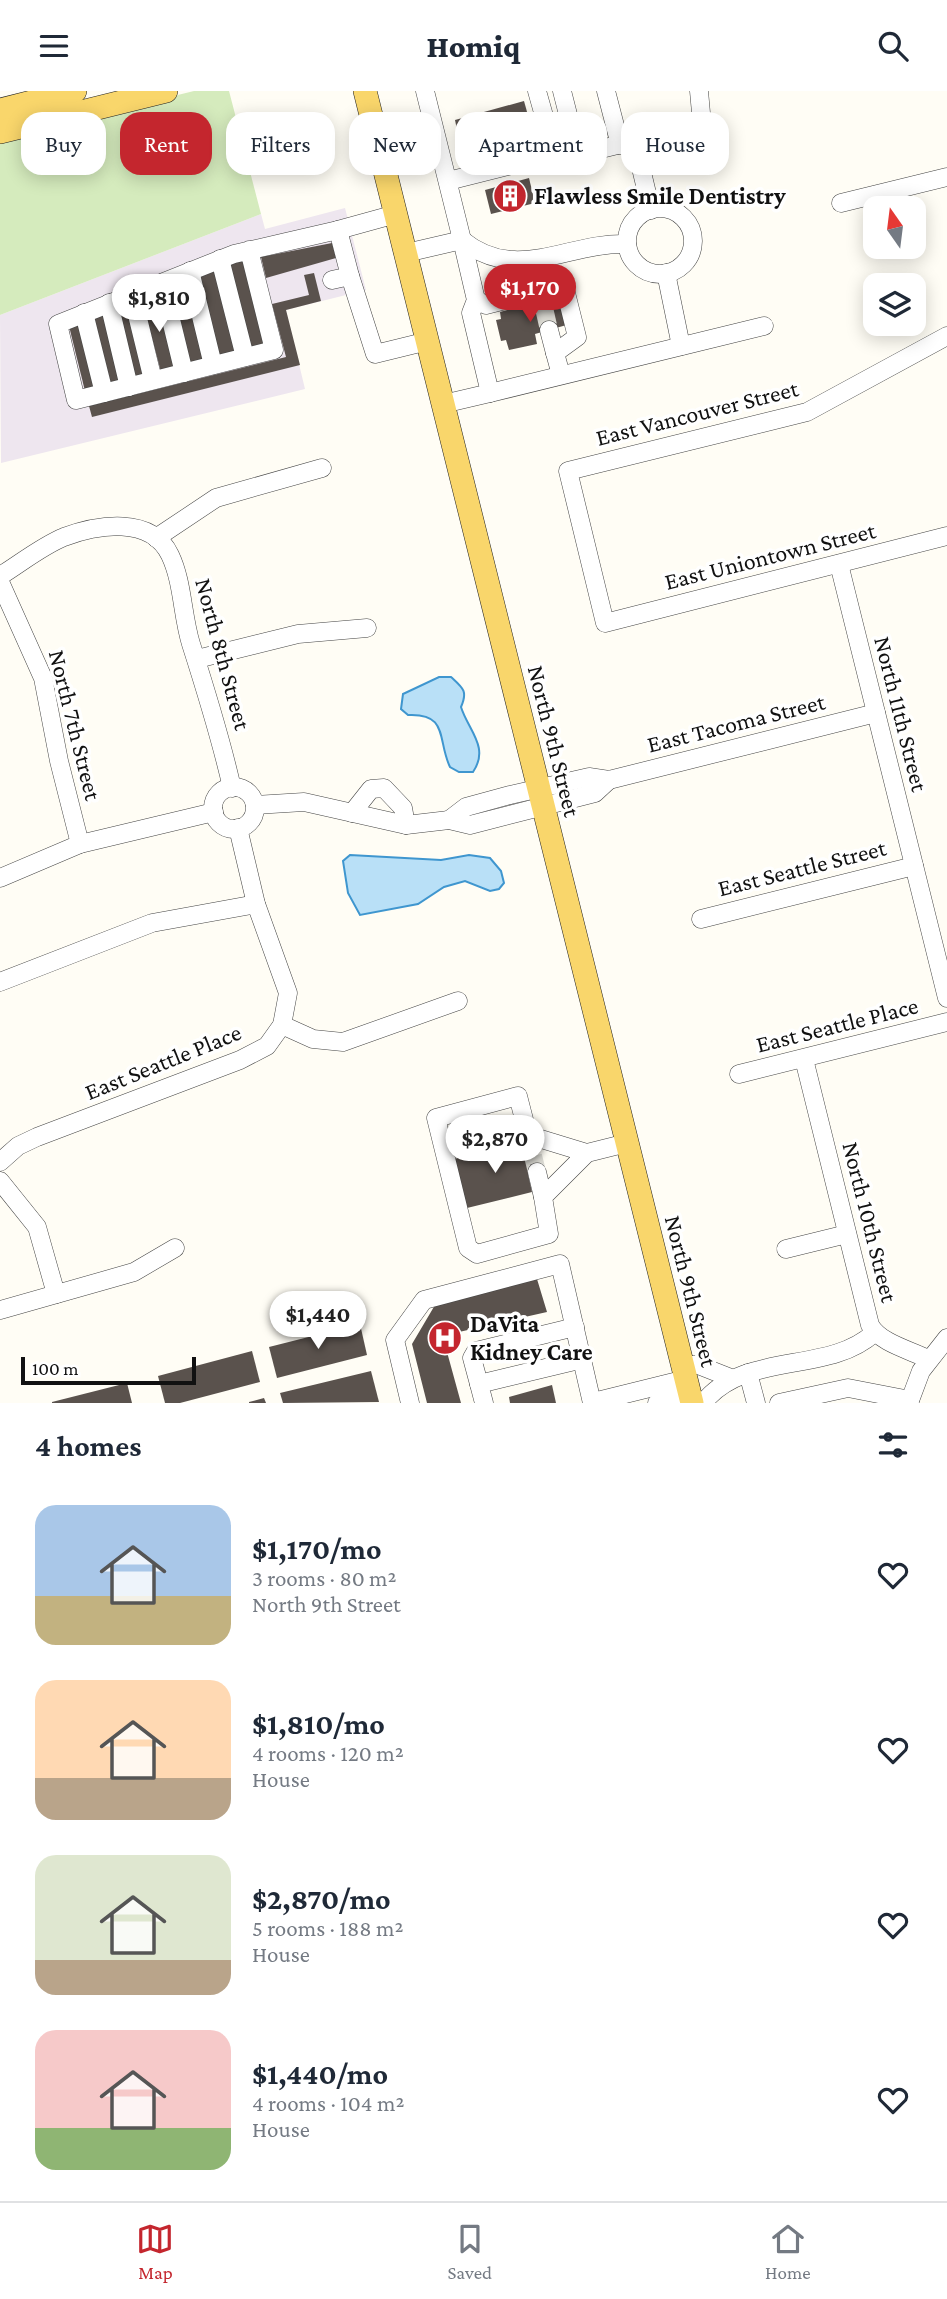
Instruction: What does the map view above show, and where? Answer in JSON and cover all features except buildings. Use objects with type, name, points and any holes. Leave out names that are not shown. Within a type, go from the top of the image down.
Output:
[{"type":"main road","points":[[0,110],[75,91]]},
{"type":"main road","points":[[0,132],[166,91]]},
{"type":"main road","name":"North 9th Street","points":[[365,91],[627,1143],[691,1389]]},
{"type":"street","points":[[425,91],[476,300],[471,313],[490,393]]},
{"type":"street","points":[[447,181],[527,155],[548,155],[552,146],[537,91]]},
{"type":"street","points":[[562,91],[580,151],[593,152],[621,146]]},
{"type":"street","points":[[606,91],[621,127]]},
{"type":"street","points":[[699,91],[701,112]]},
{"type":"street","points":[[639,175],[651,210]]},
{"type":"street","points":[[841,203],[947,177]]},
{"type":"street","points":[[661,208],[680,215],[692,232],[691,253],[686,262],[666,273],[648,272],[639,268],[632,260],[627,244],[634,221],[651,210],[661,208]]},
{"type":"street","points":[[249,250],[274,350],[76,400],[58,324],[220,259],[249,250],[396,214]]},
{"type":"street","points":[[338,230],[341,278],[375,354],[428,341]]},
{"type":"street","points":[[406,253],[462,240],[489,258],[516,263],[603,243],[627,244]]},
{"type":"street","points":[[220,259],[244,357]]},
{"type":"street","points":[[190,271],[213,365]]},
{"type":"street","points":[[666,273],[681,346]]},
{"type":"street","points":[[162,282],[184,373]]},
{"type":"street","points":[[476,300],[486,305],[542,300],[564,285],[577,337],[555,353]]},
{"type":"street","points":[[132,294],[153,380]]},
{"type":"street","points":[[109,303],[129,387]]},
{"type":"street","points":[[84,313],[104,393]]},
{"type":"street","points":[[443,404],[764,326]]},
{"type":"street","points":[[550,330],[561,375]]},
{"type":"street","name":"East Vancouver Street","points":[[606,623],[568,471],[807,412],[947,336]]},
{"type":"street","points":[[0,576],[63,538],[115,526],[142,529],[156,538],[216,498],[321,468]]},
{"type":"street","name":"East Uniontown Street","points":[[606,623],[947,536]]},
{"type":"street","name":"North 8th Street","points":[[156,538],[169,553],[232,787]]},
{"type":"street","name":"North 11th Street","points":[[839,564],[947,998]]},
{"type":"street","name":"North 7th Street","points":[[0,582],[43,678],[59,761],[80,844]]},
{"type":"street","points":[[197,659],[298,634],[367,628]]},
{"type":"street","name":"East Tacoma Street","points":[[255,805],[276,801],[304,802],[406,825],[449,820],[466,807],[542,798],[589,777],[609,780],[876,713]]},
{"type":"street","points":[[232,787],[248,793],[255,805],[251,820],[238,828],[223,825],[214,812],[216,798],[232,787]]},
{"type":"street","points":[[352,813],[371,789],[384,788],[403,808],[406,825]]},
{"type":"street","points":[[0,878],[80,844],[214,812]]},
{"type":"street","points":[[238,828],[256,904],[288,993],[282,1025],[313,1039],[343,1042],[458,1001]]},
{"type":"street","name":"East Seattle Street","points":[[701,919],[914,866]]},
{"type":"street","points":[[0,982],[152,923],[256,904]]},
{"type":"street","name":"East Seattle Place","points":[[739,1074],[947,1023]]},
{"type":"street","name":"East Seattle Place","points":[[0,1162],[18,1146],[37,1137],[240,1060],[267,1046],[282,1025]]},
{"type":"street","name":"North 10th Street","points":[[804,1059],[874,1333],[928,1359]]},
{"type":"street","points":[[518,1095],[528,1135],[543,1196],[548,1234],[477,1254],[472,1252],[436,1118],[518,1095]]},
{"type":"street","points":[[528,1135],[587,1153]]},
{"type":"street","points":[[543,1196],[587,1153],[627,1143]]},
{"type":"street","points":[[0,1181],[37,1227],[56,1294]]},
{"type":"street","points":[[786,1249],[847,1234]]},
{"type":"street","points":[[0,1310],[134,1272],[175,1248]]},
{"type":"street","points":[[410,1403],[395,1340],[425,1300],[560,1265],[592,1402],[691,1389]]},
{"type":"street","points":[[484,1403],[472,1358],[476,1351],[575,1327]]},
{"type":"street","points":[[657,1403],[691,1389],[849,1348],[874,1333]]},
{"type":"street","points":[[779,1403],[848,1388],[909,1401],[928,1359],[947,1338]]},
{"type":"street","points":[[479,1384],[583,1359]]},
{"type":"street","points":[[691,1389],[698,1366],[740,1375],[756,1403]]},
{"type":"shaded area","points":[[345,208],[366,290],[286,310],[305,389],[1,463],[0,315],[261,214],[265,229]]},
{"type":"green space","points":[[194,91],[229,91],[234,112],[226,112],[226,175],[251,175],[261,214],[0,315],[0,140],[21,135],[21,175],[106,175],[106,117],[120,114],[120,175],[212,175],[212,112],[130,112],[133,106]]},
{"type":"water","points":[[439,677],[451,677],[463,690],[461,707],[479,747],[478,763],[473,772],[459,772],[450,767],[436,723],[430,718],[408,715],[401,709],[403,694]]},
{"type":"water","points":[[350,855],[441,860],[469,855],[490,858],[501,871],[504,883],[499,889],[490,891],[465,881],[444,887],[418,904],[360,915],[348,893],[343,861]]},
{"type":"tunnel","points":[[544,308],[549,330]]},
{"type":"tunnel","points":[[533,1156],[537,1172]]},
{"type":"place","name":"Flawless Smile Dentistry","points":[[510,196]]},
{"type":"place","name":"DaVita Kidney Care","points":[[445,1338]]}]
